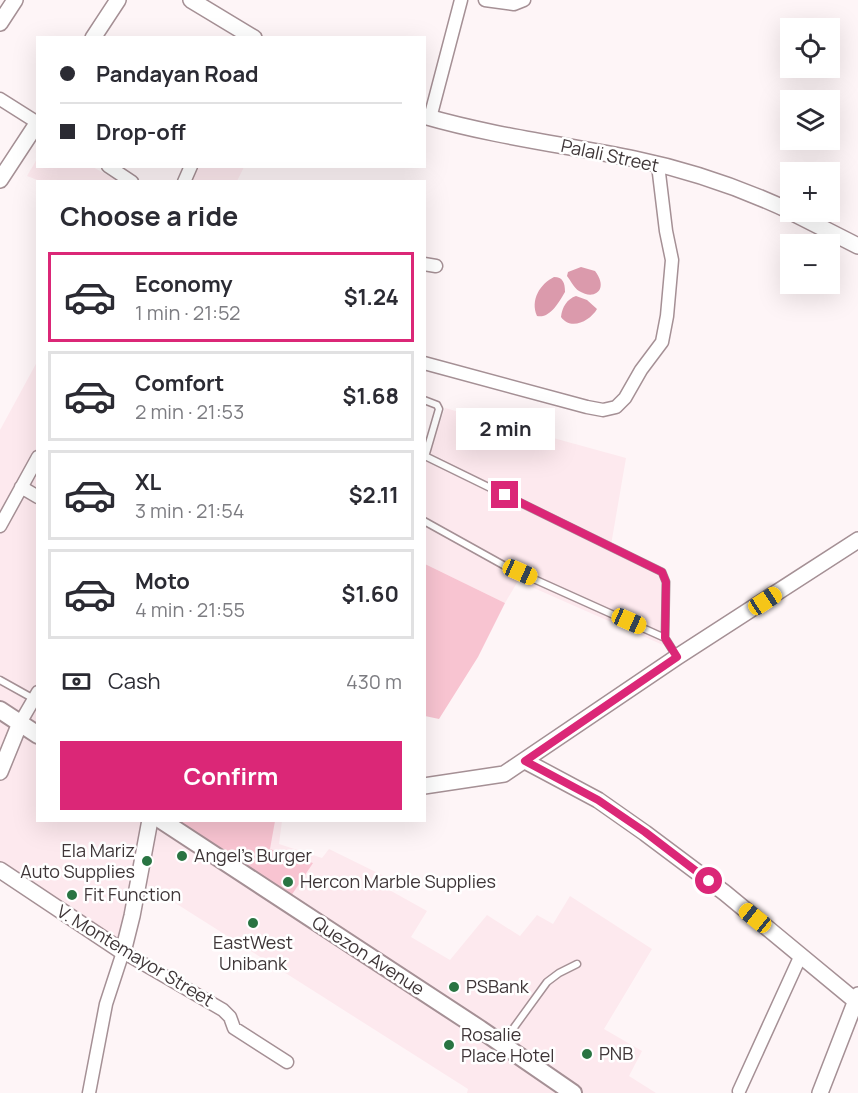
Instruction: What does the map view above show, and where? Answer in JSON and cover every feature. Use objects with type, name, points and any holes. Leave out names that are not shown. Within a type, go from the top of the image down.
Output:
[{"type":"main road","points":[[0,710],[36,734]]},
{"type":"main road","name":"Quezon Avenue","points":[[164,822],[573,1093]]},
{"type":"street","points":[[0,23],[15,0]]},
{"type":"street","points":[[94,36],[118,0]]},
{"type":"street","points":[[191,0],[251,36]]},
{"type":"street","points":[[427,117],[460,0]]},
{"type":"street","points":[[485,0],[514,4],[524,0]]},
{"type":"street","points":[[0,99],[36,122]]},
{"type":"street","name":"Palali Street","points":[[427,117],[658,165],[754,194],[780,206]]},
{"type":"street","points":[[0,180],[36,125]]},
{"type":"street","points":[[426,364],[587,407],[603,410],[616,407],[625,399],[641,370],[662,342],[668,316],[672,260],[658,179],[658,165]]},
{"type":"street","points":[[111,168],[129,180]]},
{"type":"street","name":"Palali Street","points":[[812,222],[858,246]]},
{"type":"street","points":[[0,526],[36,461]]},
{"type":"street","points":[[21,487],[36,496]]},
{"type":"street","points":[[426,786],[504,774],[677,657],[858,540]]},
{"type":"street","points":[[0,772],[20,723],[36,695]]},
{"type":"street","points":[[525,761],[598,800],[645,832],[857,999],[820,1093]]},
{"type":"street","points":[[89,1093],[106,1004],[132,916],[150,822]]},
{"type":"street","name":"V. Montemayor Street","points":[[0,870],[123,952],[223,1010],[230,1017],[234,1028],[287,1062]]},
{"type":"street","points":[[739,1091],[801,955]]},
{"type":"lane","points":[[426,401],[439,409],[426,454]]},
{"type":"lane","points":[[426,457],[662,572],[666,582],[665,638],[677,657]]},
{"type":"lane","points":[[426,522],[505,566],[665,638]]},
{"type":"lane","points":[[0,680],[36,695]]},
{"type":"lane","points":[[502,1045],[547,982],[577,964]]},
{"type":"shaded area","points":[[36,161],[36,168],[95,168],[116,180],[37,180],[27,176]]},
{"type":"shaded area","points":[[196,168],[244,168],[238,180],[190,180]]},
{"type":"shaded area","points":[[581,267],[595,271],[599,277],[600,288],[595,294],[590,295],[579,291],[567,276],[568,272]]},
{"type":"shaded area","points":[[554,277],[563,281],[565,292],[550,312],[537,316],[535,304],[538,293],[544,284]]},
{"type":"shaded area","points":[[576,296],[587,300],[597,309],[590,317],[575,324],[561,317],[568,301]]},
{"type":"shaded area","points":[[36,364],[36,451],[0,519],[0,430]]},
{"type":"shaded area","points":[[445,408],[626,458],[611,545],[668,575],[663,645],[518,581],[505,603],[426,564],[426,461]]},
{"type":"shaded area","points":[[36,459],[36,822],[282,822],[279,844],[322,858],[329,849],[388,878],[384,887],[427,911],[411,937],[450,960],[487,915],[520,936],[537,915],[553,924],[570,896],[652,949],[604,1029],[642,1051],[629,1076],[656,1093],[467,1093],[468,1089],[139,880],[123,952],[0,870],[0,526]]},
{"type":"shaded area","points":[[426,564],[505,603],[478,657],[439,719],[426,716]]},
{"type":"shaded area","points":[[171,822],[275,822],[270,849],[313,863],[289,899]]},
{"type":"place","name":"Angel's Burger","points":[[182,856]]},
{"type":"place","name":"Ela Mariz Auto Supplies","points":[[147,861]]},
{"type":"place","name":"Hercon Marble Supplies","points":[[288,882]]},
{"type":"place","name":"Fit Function","points":[[72,895]]},
{"type":"place","name":"EastWest Unibank","points":[[253,923]]},
{"type":"place","name":"PSBank","points":[[454,987]]},
{"type":"place","name":"Rosalie Place Hotel","points":[[449,1045]]},
{"type":"place","name":"PNB","points":[[587,1054]]},
{"type":"route","points":[[505,495],[662,572],[666,582],[665,638],[677,657],[525,761],[598,800],[645,832],[709,881]]}]
